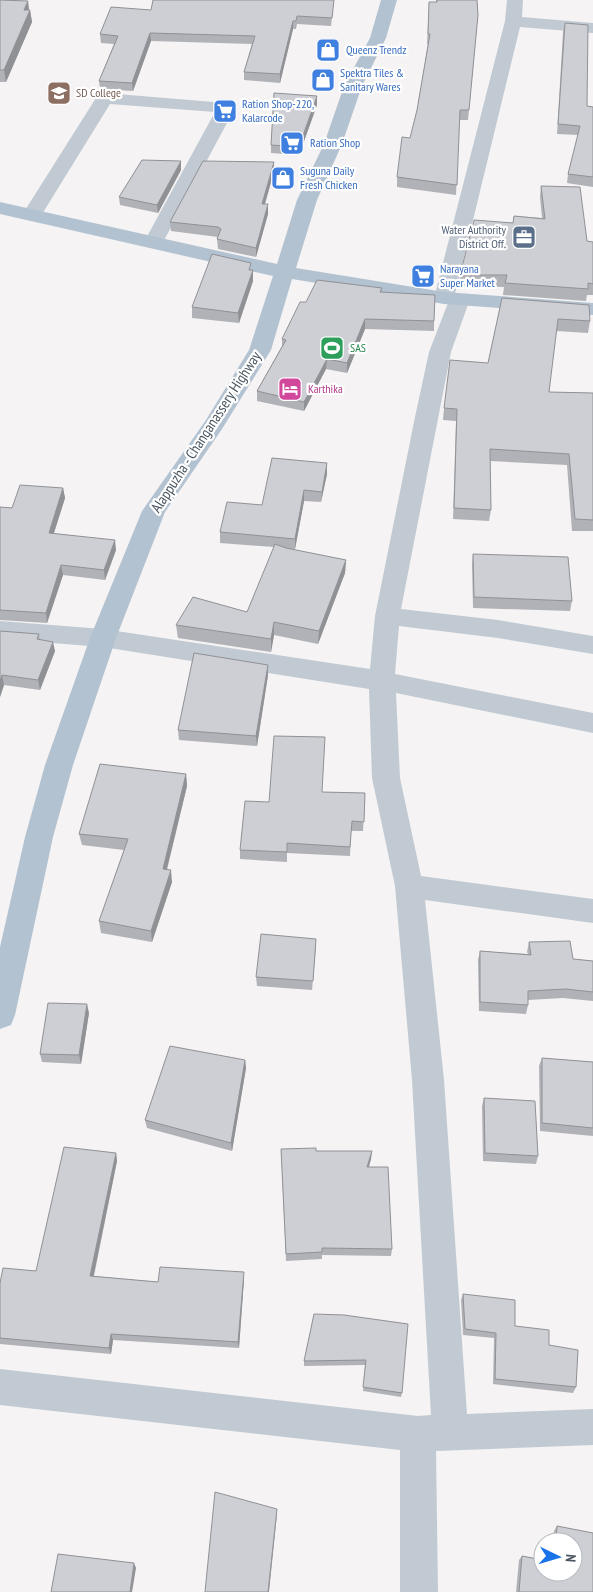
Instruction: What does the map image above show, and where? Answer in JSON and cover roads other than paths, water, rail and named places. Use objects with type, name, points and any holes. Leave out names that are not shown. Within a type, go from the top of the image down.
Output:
[{"type":"main road","name":"Alappuzha - Changanassery Highway","points":[[0,1014],[38,837],[59,765],[103,638],[154,511],[214,424],[260,350],[307,200],[333,144],[353,86],[378,38],[390,0]]},
{"type":"main road","points":[[0,208],[284,272],[452,298],[593,310]]},
{"type":"street","points":[[419,1592],[434,1434],[428,1080],[409,886],[386,778],[382,681],[388,616],[440,352],[513,21],[515,0]]},
{"type":"street","points":[[513,21],[593,28]]},
{"type":"street","points":[[32,215],[104,98],[226,108],[154,242]]},
{"type":"street","points":[[388,616],[498,629],[593,645]]},
{"type":"street","points":[[0,630],[103,638],[382,681],[593,723]]},
{"type":"street","points":[[409,886],[593,911]]},
{"type":"street","points":[[0,1387],[434,1434],[593,1427]]},
{"type":"place","name":"Queenz Trendz","points":[[328,50]]},
{"type":"place","name":"Spektra Tiles & Sanitary Wares","points":[[323,80]]},
{"type":"place","name":"SD College","points":[[59,93]]},
{"type":"place","name":"Ration Shop-220, Kalarcode","points":[[225,111]]},
{"type":"place","name":"Ration Shop","points":[[292,143]]},
{"type":"place","name":"Suguna Daily Fresh Chicken","points":[[283,178]]},
{"type":"place","name":"Water Authority District Off.","points":[[524,237]]},
{"type":"place","name":"Narayana Super Market","points":[[423,276]]},
{"type":"place","name":"SAS","points":[[332,348]]},
{"type":"place","name":"Karthika","points":[[290,389]]}]
